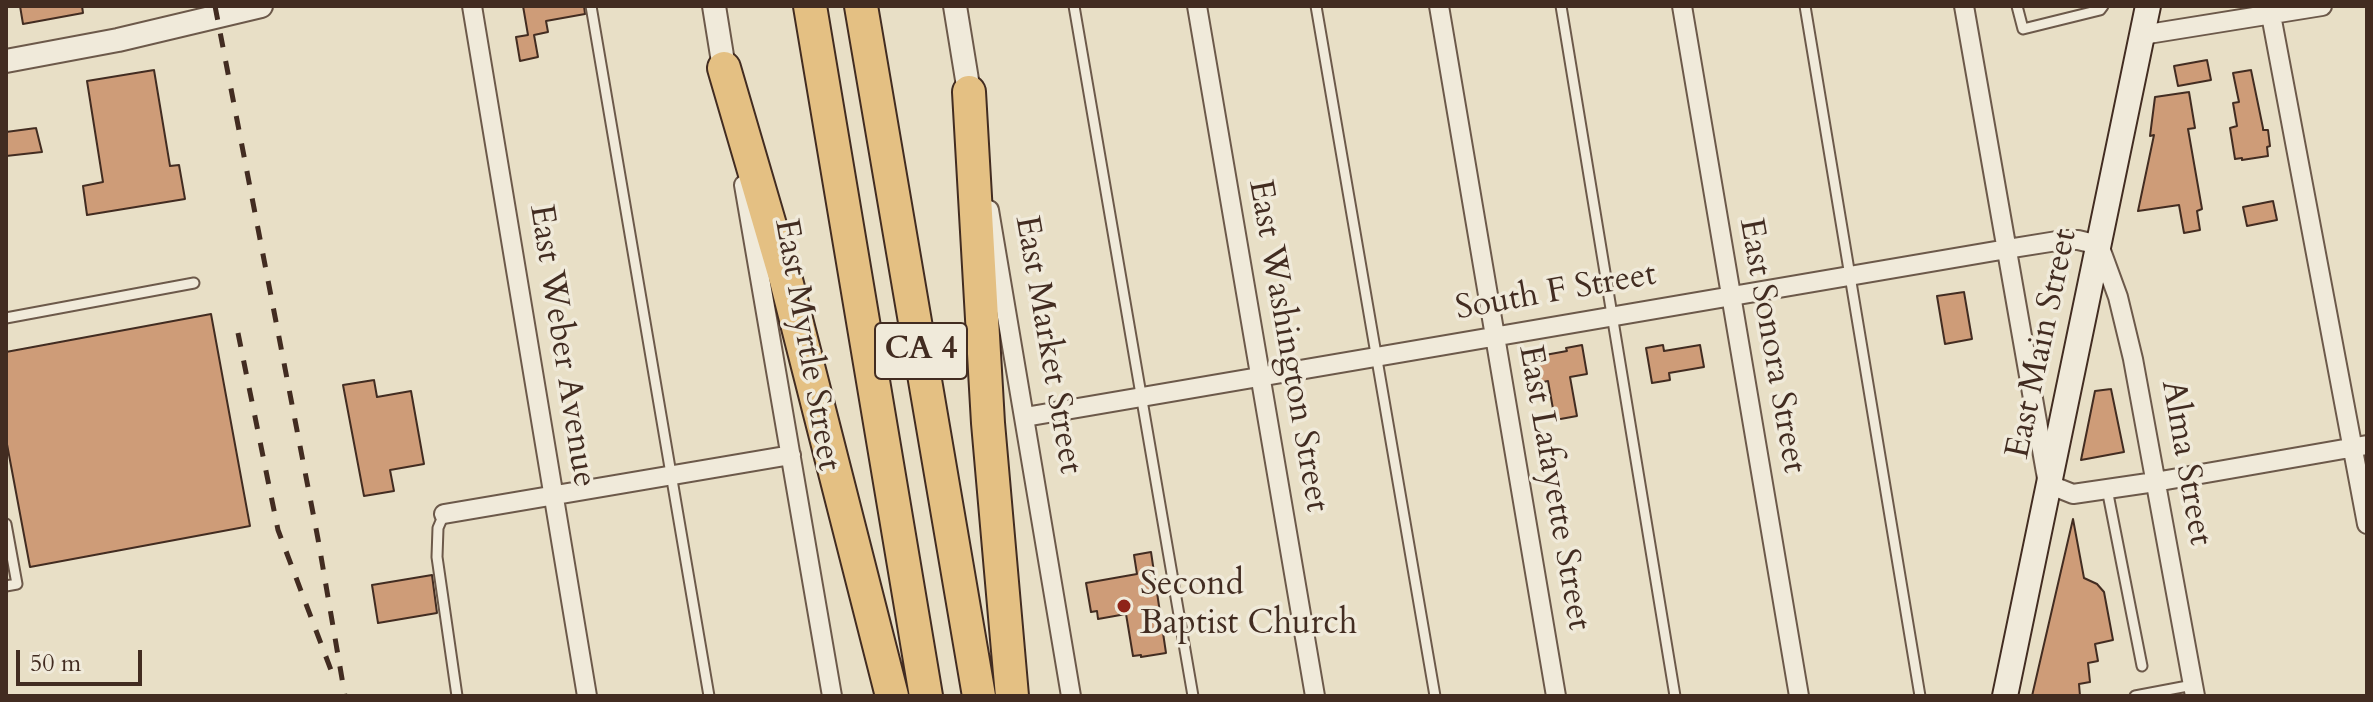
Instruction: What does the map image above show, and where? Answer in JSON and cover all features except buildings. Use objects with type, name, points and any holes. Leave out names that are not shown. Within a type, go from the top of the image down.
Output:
[{"type":"highway","name":"CA 4","points":[[810,6],[926,696]]},
{"type":"highway","name":"CA 4","points":[[861,6],[979,696]]},
{"type":"highway","points":[[724,68],[786,280],[892,696]]},
{"type":"highway","points":[[969,92],[988,423],[1012,696]]},
{"type":"main road","name":"East Main Street","points":[[2005,696],[2148,6]]},
{"type":"street","points":[[6,61],[118,40],[261,6]]},
{"type":"street","name":"East Weber Avenue","points":[[472,6],[587,696]]},
{"type":"street","name":"East Myrtle Street","points":[[714,6],[832,696]]},
{"type":"street","name":"East Market Street","points":[[955,6],[1071,696]]},
{"type":"street","name":"East Washington Street","points":[[1197,6],[1315,696]]},
{"type":"street","name":"East Lafayette Street","points":[[1439,6],[1556,696]]},
{"type":"street","name":"East Sonora Street","points":[[1682,6],[1799,696]]},
{"type":"street","points":[[1964,6],[2048,484],[2073,494],[2360,447]]},
{"type":"street","points":[[2142,35],[2322,6]]},
{"type":"street","points":[[2271,15],[2360,447],[2367,524]]},
{"type":"street","name":"South F Street","points":[[1025,417],[2063,240],[2099,245]]},
{"type":"street","name":"Alma Street","points":[[2099,245],[2118,297],[2133,359],[2194,691]]},
{"type":"street","points":[[444,514],[791,455]]},
{"type":"lane","points":[[591,6],[709,696]]},
{"type":"lane","points":[[1074,6],[1193,696]]},
{"type":"lane","points":[[1316,6],[1435,696]]},
{"type":"lane","points":[[1561,6],[1675,696]]},
{"type":"lane","points":[[1805,6],[1920,696]]},
{"type":"lane","points":[[2017,6],[2023,29],[2100,10],[2103,6]]},
{"type":"lane","points":[[6,318],[194,283]]},
{"type":"lane","points":[[2107,489],[2142,666]]},
{"type":"lane","points":[[444,514],[438,528],[437,557],[457,696]]},
{"type":"lane","points":[[6,524],[17,584],[6,586]]},
{"type":"lane","points":[[2135,696],[2194,691]]},
{"type":"railway","points":[[215,6],[318,539],[345,696]]},
{"type":"railway","points":[[238,333],[278,530],[334,678]]},
{"type":"place","name":"Second Baptist Church","points":[[1124,606]]}]
